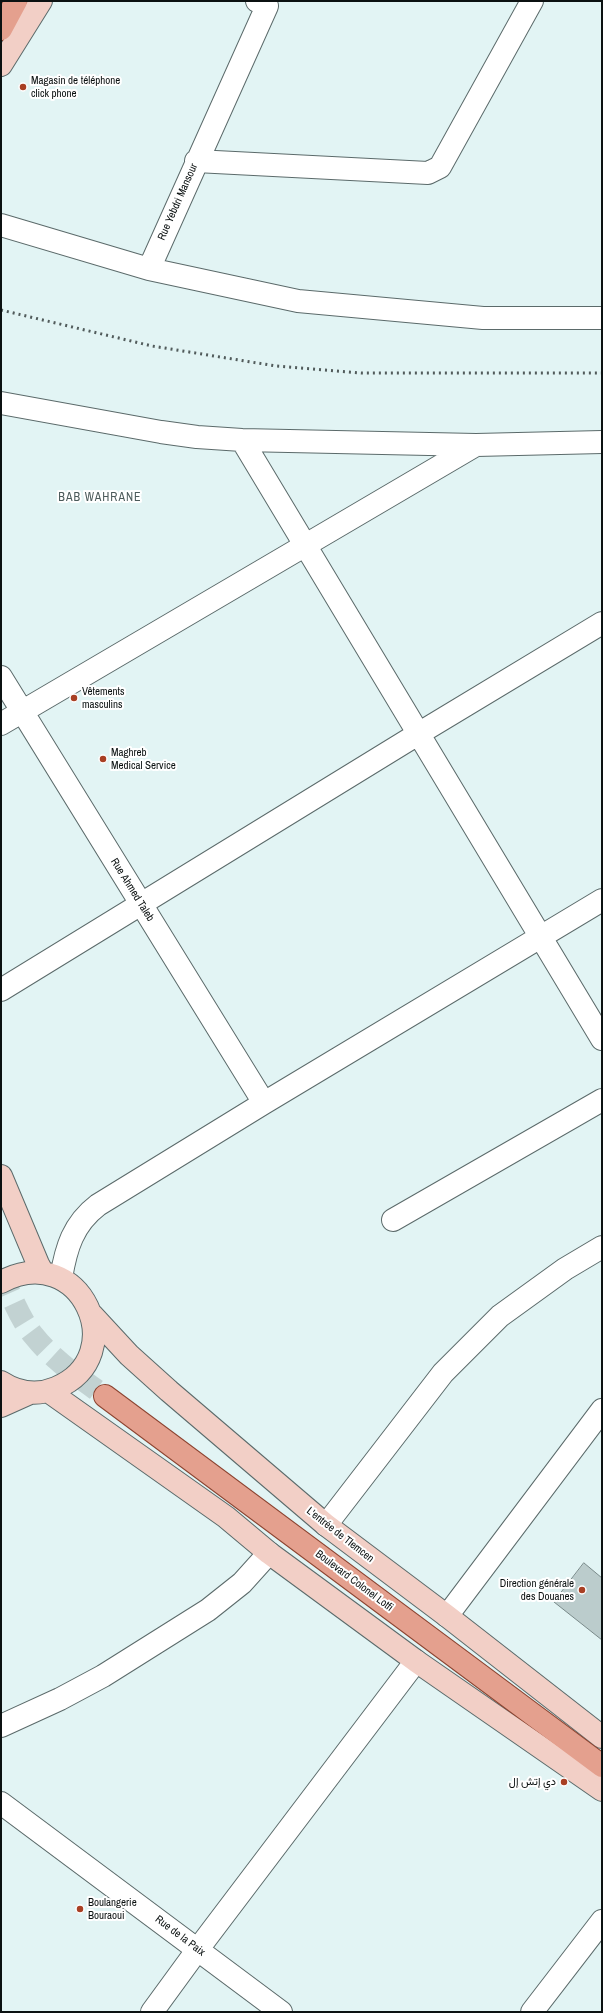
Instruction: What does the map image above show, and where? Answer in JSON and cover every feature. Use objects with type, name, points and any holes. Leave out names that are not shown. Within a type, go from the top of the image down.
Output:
[{"type":"main road","points":[[1,29],[16,1]]},
{"type":"main road","points":[[1,65],[41,1]]},
{"type":"main road","points":[[1,1176],[38,1264],[52,1276],[74,1288],[85,1300],[92,1315],[94,1335],[90,1354],[81,1371],[66,1384],[1,1406]]},
{"type":"main road","points":[[1,1282],[12,1276],[28,1272],[52,1276]]},
{"type":"main road","name":"L'entrée de Tlemcen","points":[[92,1315],[129,1355],[164,1387],[326,1525],[447,1616],[602,1737]]},
{"type":"main road","points":[[1,1382],[11,1388],[39,1392],[214,1508],[269,1553],[416,1661],[602,1790]]},
{"type":"main road","name":"Boulevard Colonel Lotfi","points":[[105,1396],[602,1766]]},
{"type":"street","points":[[196,161],[428,173],[440,167],[532,1]]},
{"type":"street","name":"Rue Yebdri Mansour","points":[[149,269],[265,3]]},
{"type":"street","points":[[1,225],[149,269],[298,301],[483,318],[602,318]]},
{"type":"street","points":[[1,403],[160,432],[242,440],[476,445],[602,442]]},
{"type":"street","points":[[242,440],[602,1039]]},
{"type":"street","points":[[1,724],[22,710],[476,445]]},
{"type":"street","points":[[1,990],[602,623]]},
{"type":"street","name":"Rue Ahmed Taleb","points":[[1,676],[264,1103]]},
{"type":"street","points":[[52,1276],[66,1251],[71,1238],[87,1214],[264,1103],[602,900]]},
{"type":"street","points":[[392,1220],[602,1100]]},
{"type":"street","points":[[326,1525],[443,1373],[500,1316],[565,1270],[602,1247]]},
{"type":"street","points":[[447,1616],[602,1410]]},
{"type":"street","points":[[1,1726],[60,1699],[103,1676],[208,1610],[242,1583],[269,1553]]},
{"type":"street","points":[[152,2012],[416,1661]]},
{"type":"street","name":"Rue de la Paix","points":[[1,1803],[281,2012]]},
{"type":"street","points":[[532,2012],[602,1921]]},
{"type":"building","name":"Direction générale des Douanes","points":[[584,1563],[602,1578],[602,1640],[554,1602]]},
{"type":"tunnel","points":[[1,1273],[20,1314],[34,1336],[59,1361],[105,1396]]},
{"type":"railway","points":[[1,310],[152,346],[276,366],[361,373],[602,373]]},
{"type":"place","name":"Magasin de téléphone click phone","points":[[23,87]]},
{"type":"place","name":"Vêtements masculins","points":[[74,698]]},
{"type":"place","name":"Maghreb Medical Service","points":[[103,759]]},
{"type":"place","name":"Direction générale des Douanes","points":[[582,1590]]},
{"type":"place","name":"دي إتش إل","points":[[564,1782]]},
{"type":"place","name":"Boulangerie Bouraoui","points":[[80,1909]]},
{"type":"district","name":"BAB WAHRANE","points":[[100,498]]}]
